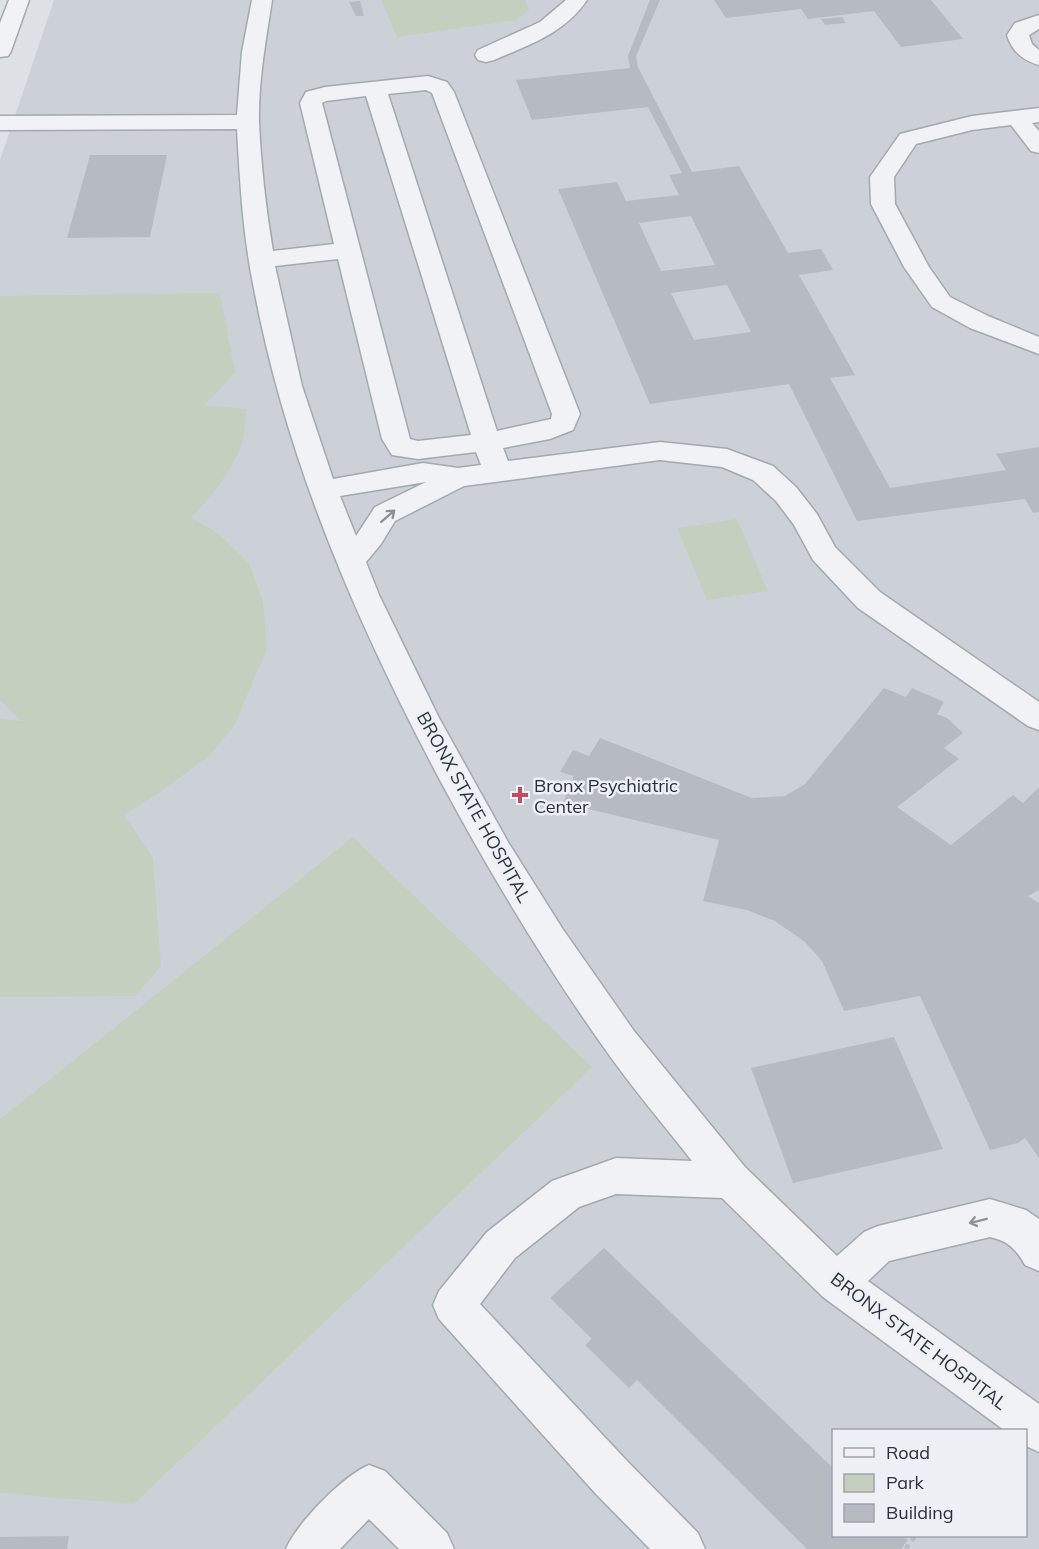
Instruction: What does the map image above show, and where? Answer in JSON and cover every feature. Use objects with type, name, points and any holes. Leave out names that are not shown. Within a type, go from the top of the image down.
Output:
[{"type":"street","name":"BRONX STATE HOSPITAL","points":[[262,0],[254,52],[248,122],[254,212],[261,260],[289,386],[323,490],[364,595],[423,718],[501,861],[549,938],[621,1042],[731,1180],[837,1283],[1038,1426]]},
{"type":"street","points":[[486,56],[549,27],[568,13],[577,0]]},
{"type":"street","points":[[0,51],[11,8]]},
{"type":"street","points":[[1039,21],[1023,28],[1018,35],[1019,42],[1025,50],[1039,58]]},
{"type":"street","points":[[428,83],[439,87],[443,92],[566,414],[563,424],[550,430],[487,442],[402,450],[396,439],[348,250],[310,103],[314,97],[325,94],[428,83]]},
{"type":"street","points":[[375,88],[497,472]]},
{"type":"street","points":[[1039,146],[1028,117],[972,123],[908,139],[882,177],[883,204],[916,267],[942,302],[979,322],[1039,346]]},
{"type":"street","points":[[0,123],[248,122]]},
{"type":"street","points":[[261,260],[348,250]]},
{"type":"street","points":[[323,490],[423,472],[458,477],[660,452],[727,458],[763,473],[786,494],[807,521],[823,553],[869,600],[1039,718]]},
{"type":"street","points":[[351,560],[371,537],[385,514],[458,477]]},
{"type":"street","points":[[682,1549],[612,1478],[453,1305],[501,1245],[566,1194],[616,1176],[731,1180]]},
{"type":"street","points":[[837,1283],[878,1245],[990,1218],[1012,1222],[1031,1237],[1039,1252]]},
{"type":"street","points":[[309,1549],[369,1486],[431,1549]]},
{"type":"shaded area","name":"Bronx Psychiatric Center","points":[[54,0],[1039,0],[1039,1549],[0,1549],[0,160]]},
{"type":"green space","points":[[381,0],[525,0],[529,10],[516,20],[397,37]]},
{"type":"green space","points":[[220,293],[235,373],[204,405],[247,409],[242,443],[238,453],[213,493],[191,517],[219,534],[249,563],[263,602],[267,649],[234,726],[209,756],[156,795],[124,815],[153,858],[161,966],[135,996],[0,997],[0,719],[22,721],[0,700],[0,296]]},
{"type":"green space","points":[[737,519],[768,591],[707,600],[677,528]]},
{"type":"green space","points":[[353,837],[592,1067],[134,1504],[0,1493],[0,1119]]},
{"type":"building","points":[[650,0],[660,0],[636,56],[638,67],[692,172],[739,166],[788,253],[821,249],[833,270],[799,275],[855,375],[830,378],[890,488],[1006,470],[996,454],[1039,447],[1039,512],[1033,513],[1025,499],[857,521],[789,384],[650,404],[558,189],[617,182],[626,201],[679,195],[669,175],[682,173],[648,107],[532,120],[516,80],[630,68],[628,56]],"holes":[[[691,216],[715,265],[661,271],[639,223]],[[727,285],[751,332],[694,340],[671,293]]]},
{"type":"building","points":[[714,0],[931,0],[963,39],[901,47],[874,11],[808,19],[801,9],[726,18]]},
{"type":"building","points":[[360,1],[364,16],[356,16],[349,2]]},
{"type":"building","points":[[842,17],[846,23],[825,25],[821,19]]},
{"type":"building","points":[[90,155],[167,155],[150,237],[67,238]]},
{"type":"building","points":[[884,688],[906,697],[912,688],[944,702],[937,714],[947,718],[963,733],[944,748],[959,759],[897,807],[951,845],[1013,795],[1023,803],[1039,787],[1039,890],[1028,896],[1039,903],[1039,1158],[1025,1138],[1018,1143],[990,1150],[920,996],[844,1011],[822,961],[805,942],[775,921],[747,910],[703,901],[719,840],[563,803],[574,776],[560,772],[573,750],[589,756],[600,738],[752,798],[785,796],[805,784]]},
{"type":"building","points":[[894,1037],[943,1149],[793,1183],[751,1068]]},
{"type":"building","points":[[604,1248],[832,1467],[832,1537],[904,1537],[908,1540],[901,1549],[807,1549],[637,1380],[629,1388],[585,1345],[592,1339],[550,1298]]},
{"type":"building","points":[[69,1536],[67,1549],[0,1549],[0,1537]]},
{"type":"place","name":"Bronx Psychiatric Center","points":[[520,795]]}]
